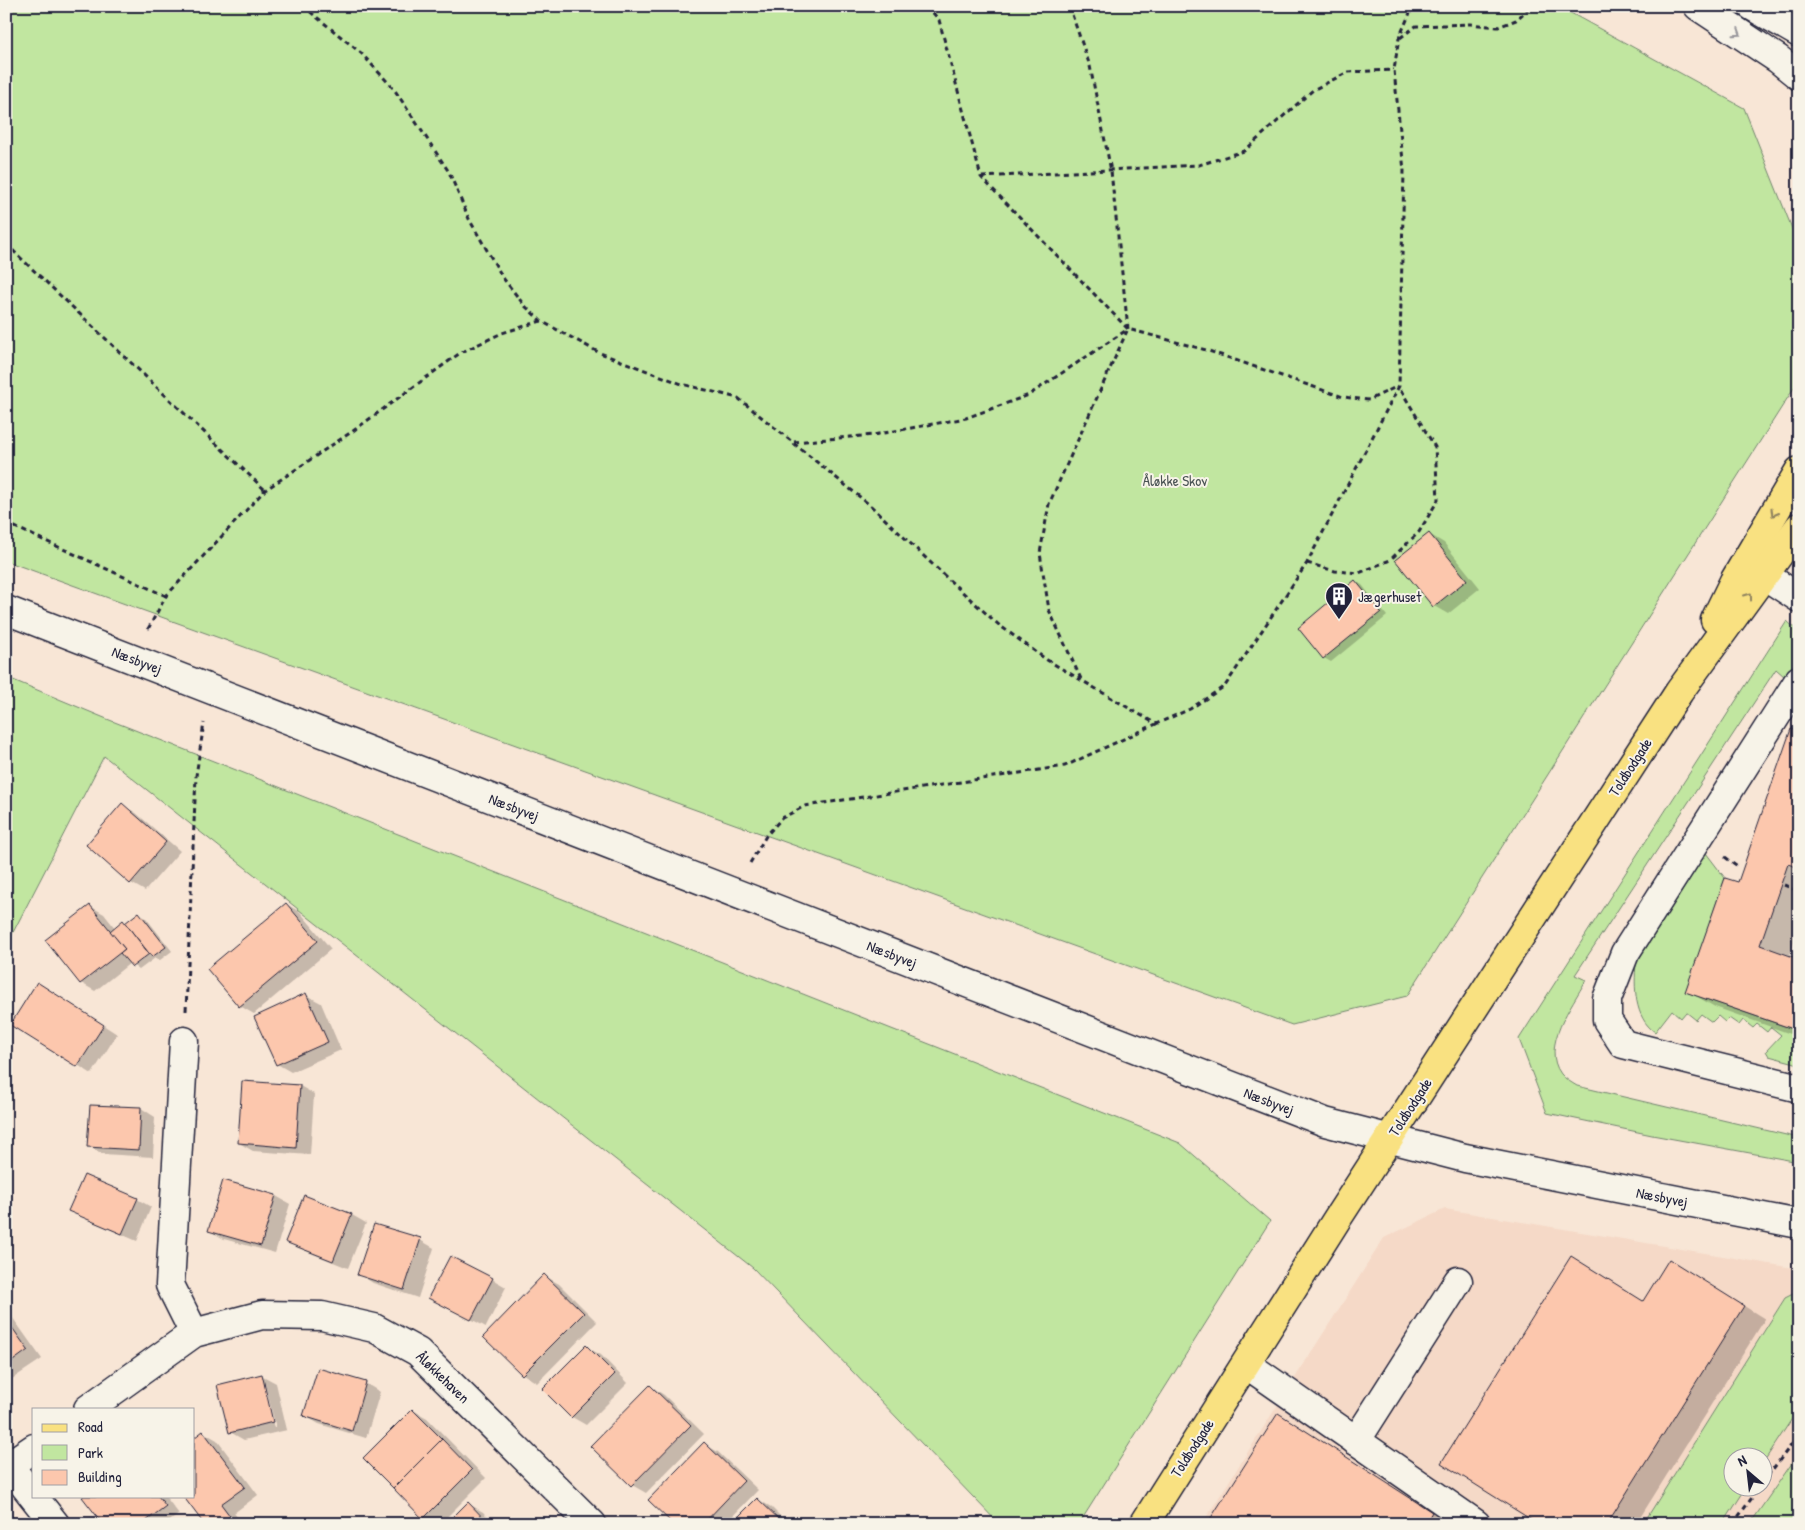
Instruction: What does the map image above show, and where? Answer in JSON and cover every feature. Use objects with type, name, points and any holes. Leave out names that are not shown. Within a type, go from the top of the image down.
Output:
[{"type":"main road","name":"Toldbodgade","points":[[1679,692],[1734,581],[1799,471]]},
{"type":"main road","name":"Toldbodgade","points":[[1144,1524],[1389,1139],[1679,692],[1799,527]]},
{"type":"street","points":[[1698,6],[1778,59],[1799,76]]},
{"type":"street","points":[[1752,6],[1799,33]]},
{"type":"street","points":[[1764,575],[1799,598]]},
{"type":"street","name":"Næsbyvej","points":[[6,610],[732,891],[1259,1098],[1325,1122],[1465,1158],[1799,1224]]},
{"type":"street","points":[[1799,680],[1624,953],[1606,999],[1607,1020],[1623,1044],[1799,1088]]},
{"type":"street","points":[[184,1041],[170,1285],[194,1333]]},
{"type":"street","points":[[1356,1441],[1458,1281]]},
{"type":"street","name":"Åløkkehaven","points":[[89,1408],[194,1333],[262,1315],[322,1316],[374,1328],[418,1352],[592,1524]]},
{"type":"street","points":[[1246,1364],[1476,1524]]},
{"type":"street","points":[[32,1449],[7,1467],[32,1497]]},
{"type":"street","points":[[33,1498],[55,1524]]},
{"type":"path","points":[[303,6],[361,53],[394,89],[449,172],[469,219],[504,278],[524,305],[541,321],[600,353],[682,384],[738,398],[870,506],[1000,625],[1047,660],[1156,724]]},
{"type":"path","points":[[927,6],[939,20],[981,178],[1128,329],[1206,350],[1343,397],[1369,400],[1399,386]]},
{"type":"path","points":[[1069,6],[1090,66],[1111,171],[1128,329],[1049,504],[1040,553],[1049,610],[1081,680]]},
{"type":"path","points":[[732,891],[766,836],[782,818],[805,806],[1065,766],[1190,710],[1225,686],[1308,563],[1399,386],[1404,171],[1394,70],[1399,38],[1413,6]]},
{"type":"path","points":[[1399,38],[1416,26],[1471,24],[1498,27],[1516,20],[1530,6]]},
{"type":"path","points":[[981,178],[1199,165],[1244,151],[1313,90],[1348,72],[1394,70]]},
{"type":"path","points":[[6,244],[265,490]]},
{"type":"path","points":[[133,659],[166,596],[265,490],[353,431],[460,353],[502,333],[541,321]]},
{"type":"path","points":[[794,442],[873,435],[966,418],[1029,395],[1128,329]]},
{"type":"path","points":[[1308,563],[1335,571],[1359,573],[1390,560],[1419,532],[1438,500],[1435,446],[1399,386]]},
{"type":"path","points":[[6,523],[166,596]]},
{"type":"path","points":[[184,1041],[196,776],[209,688]]},
{"type":"path","points":[[1784,886],[1799,891]]},
{"type":"path","points":[[1772,1470],[1799,1435]]},
{"type":"path","points":[[1733,1524],[1752,1498]]},
{"type":"shaded area","points":[[1445,1209],[1799,1269],[1799,1524],[1202,1524],[1384,1238]]},
{"type":"green space","name":"Åløkke Skov","points":[[6,6],[1558,6],[1744,108],[1799,246],[1799,380],[1407,996],[1292,1025],[6,561]]},
{"type":"green space","points":[[1787,621],[1799,632],[1799,657],[1785,677],[1776,669],[1575,975],[1586,980],[1560,1026],[1554,1051],[1555,1063],[1561,1074],[1577,1086],[1799,1138],[1799,1162],[1652,1135],[1547,1113],[1519,1039]]},
{"type":"green space","points":[[6,677],[107,719],[1180,1143],[1270,1221],[1079,1524],[999,1524],[753,1268],[104,756],[6,946]]},
{"type":"green space","points":[[1706,853],[1725,878],[1686,992],[1799,1031],[1799,1064],[1769,1056],[1766,1051],[1781,1035],[1771,1027],[1767,1032],[1757,1024],[1753,1028],[1743,1020],[1739,1025],[1729,1018],[1725,1022],[1718,1016],[1712,1022],[1701,1014],[1696,1020],[1686,1012],[1681,1018],[1672,1010],[1655,1032],[1648,1026],[1639,1010],[1635,982],[1636,964]]},
{"type":"green space","points":[[1799,1291],[1799,1408],[1772,1449],[1722,1448],[1722,1498],[1740,1498],[1723,1524],[1643,1524],[1785,1298]]},
{"type":"green space","points":[[1799,1453],[1799,1524],[1750,1524],[1768,1498],[1772,1498],[1772,1492]]},
{"type":"building","points":[[1429,533],[1467,580],[1433,607],[1395,560]]},
{"type":"building","name":"Jægerhuset","points":[[1355,580],[1381,612],[1323,659],[1298,628]]},
{"type":"building","points":[[1791,729],[1799,731],[1799,868],[1788,864],[1760,945],[1799,959],[1799,1031],[1685,992],[1725,878],[1738,882]]},
{"type":"building","points":[[122,803],[166,842],[130,884],[86,845]]},
{"type":"building","points":[[286,903],[318,941],[239,1007],[207,969]]},
{"type":"building","points":[[90,905],[125,949],[80,984],[45,940]]},
{"type":"building","points":[[139,912],[166,947],[152,957],[125,923]]},
{"type":"building","points":[[123,920],[149,954],[132,967],[120,953],[125,949],[110,931]]},
{"type":"building","points":[[37,982],[104,1025],[77,1067],[10,1025]]},
{"type":"building","points":[[306,993],[328,1042],[276,1065],[254,1017]]},
{"type":"building","points":[[242,1081],[300,1085],[296,1148],[238,1143]]},
{"type":"building","points":[[90,1105],[141,1107],[139,1150],[87,1147]]},
{"type":"building","points":[[84,1175],[138,1198],[122,1234],[68,1211]]},
{"type":"building","points":[[223,1180],[276,1195],[261,1246],[208,1231]]},
{"type":"building","points":[[304,1195],[352,1214],[333,1261],[285,1242]]},
{"type":"building","points":[[374,1224],[421,1238],[404,1290],[357,1275]]},
{"type":"building","points":[[450,1256],[493,1278],[471,1320],[428,1298]]},
{"type":"building","points":[[1571,1256],[1643,1301],[1669,1259],[1744,1306],[1607,1524],[1538,1524],[1441,1463]]},
{"type":"building","points":[[544,1274],[584,1313],[522,1375],[483,1337]]},
{"type":"building","points":[[6,1319],[28,1350],[6,1366]]},
{"type":"building","points":[[586,1345],[615,1374],[571,1418],[542,1389]]},
{"type":"building","points":[[318,1368],[366,1382],[352,1431],[303,1416]]},
{"type":"building","points":[[262,1374],[273,1422],[229,1433],[217,1385]]},
{"type":"building","points":[[650,1385],[691,1425],[631,1486],[590,1446]]},
{"type":"building","points":[[412,1409],[442,1439],[393,1488],[363,1458]]},
{"type":"building","points":[[1278,1413],[1432,1512],[1425,1524],[1207,1524]]},
{"type":"building","points":[[203,1431],[245,1487],[221,1504],[230,1516],[219,1524],[204,1524],[184,1498],[195,1498],[195,1437]]},
{"type":"building","points":[[442,1439],[472,1470],[423,1519],[393,1488]]},
{"type":"building","points":[[704,1442],[744,1481],[703,1524],[673,1524],[648,1500]]},
{"type":"building","points":[[83,1498],[160,1498],[166,1506],[142,1524],[103,1524]]},
{"type":"building","points":[[757,1498],[784,1524],[731,1524]]},
{"type":"building","points":[[468,1502],[489,1524],[446,1524]]},
{"type":"place","name":"Jægerhuset","points":[[1339,620]]}]
